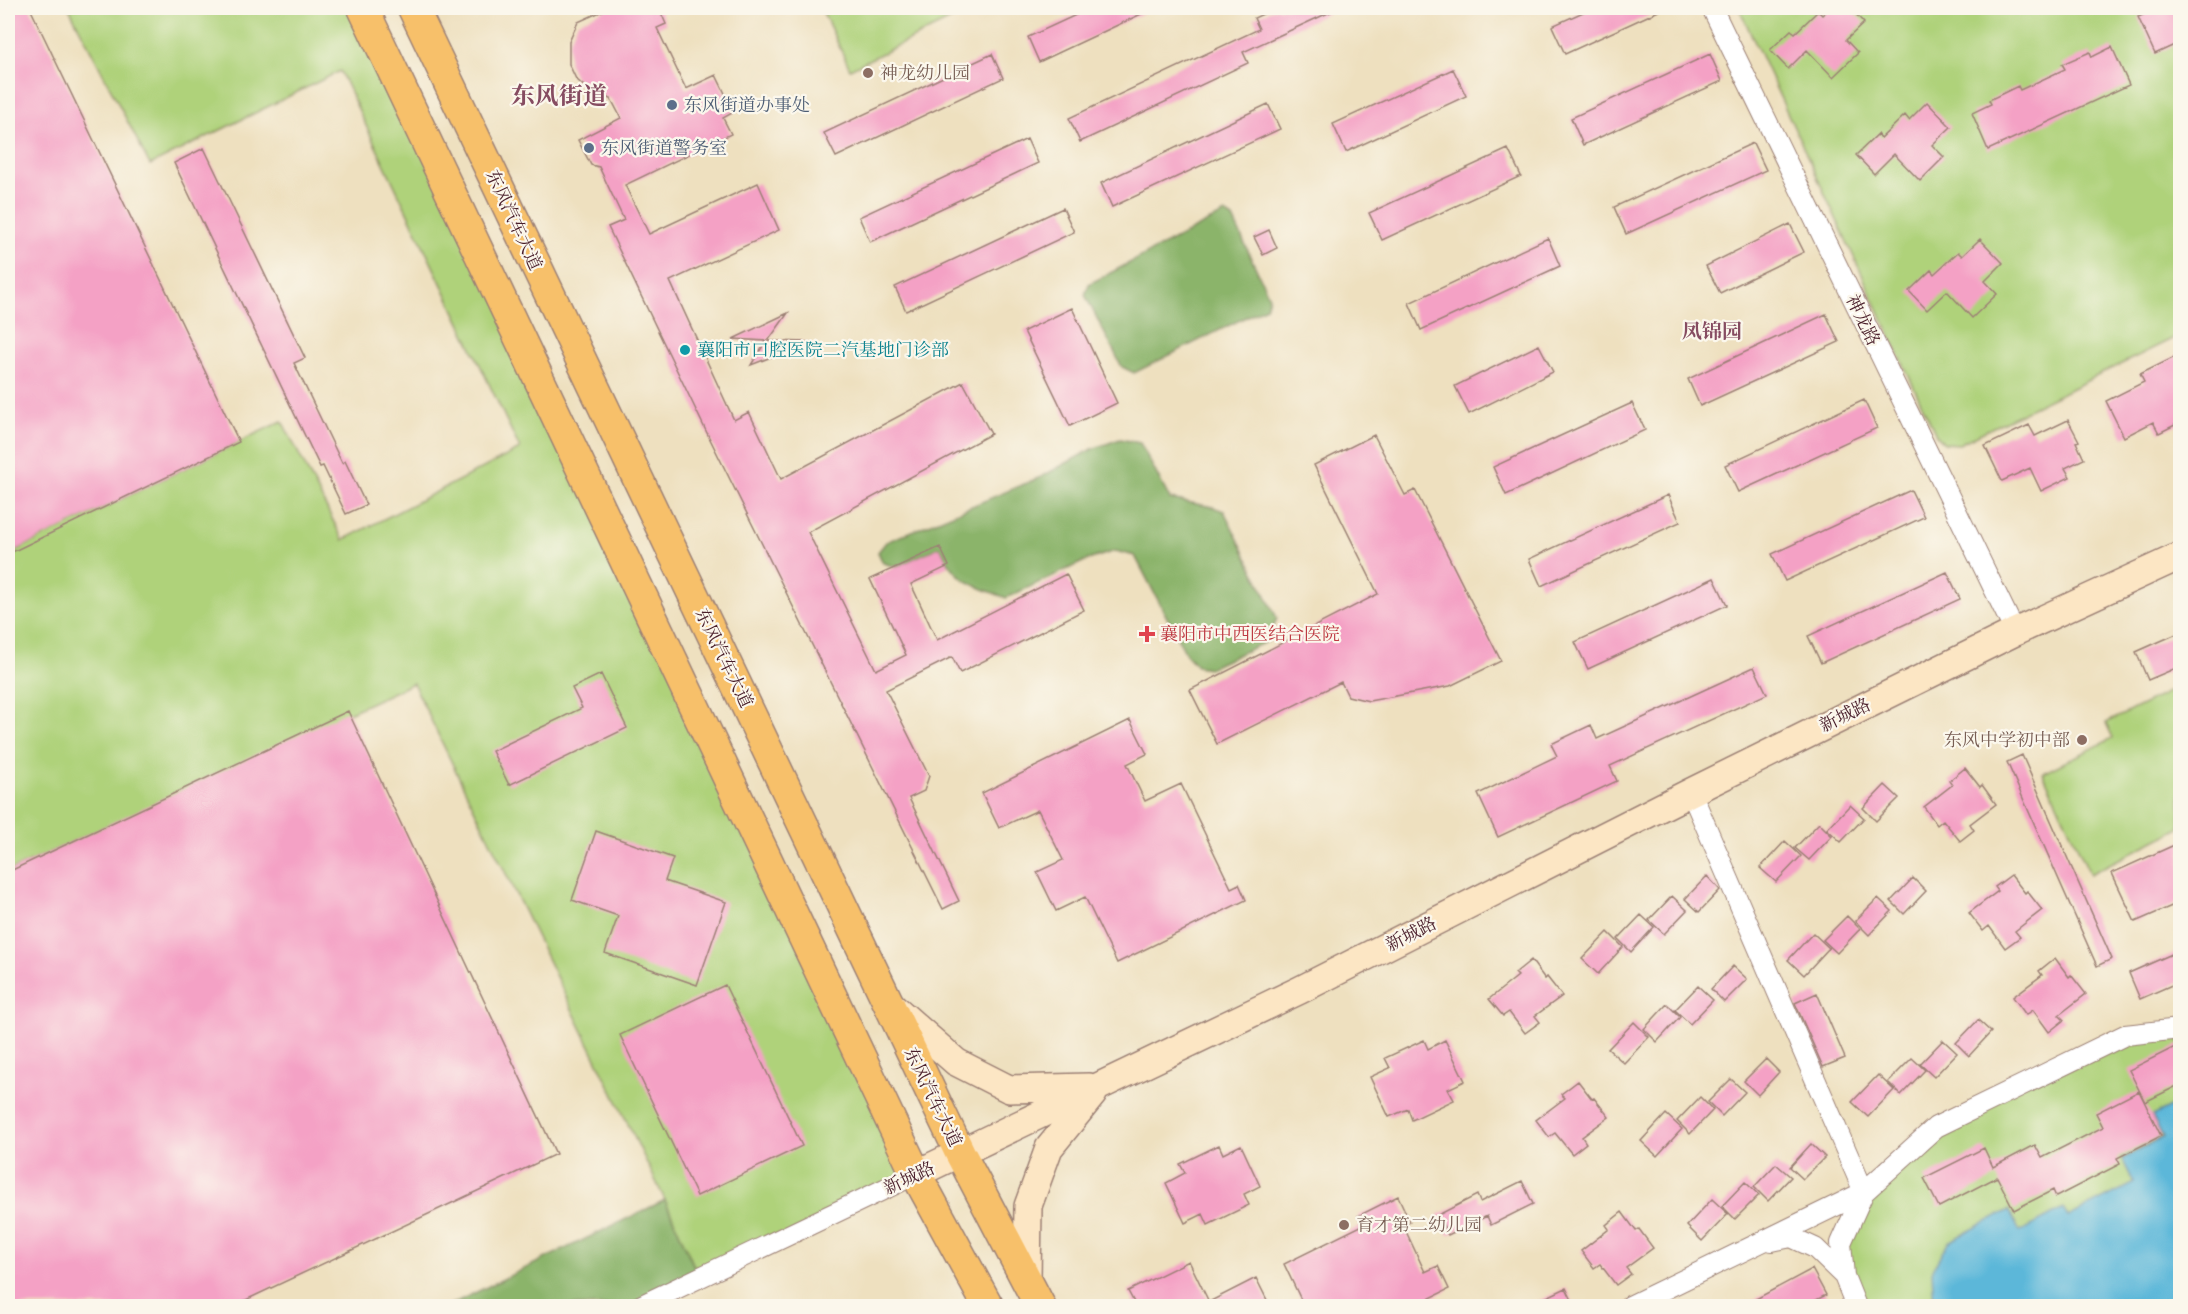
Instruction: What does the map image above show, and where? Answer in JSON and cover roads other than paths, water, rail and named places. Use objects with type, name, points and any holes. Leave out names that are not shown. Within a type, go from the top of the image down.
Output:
[{"type":"main road","points":[[363,8],[916,1174],[988,1306]]},
{"type":"main road","name":"东风汽车大道","points":[[413,8],[960,1154],[1040,1306]]},
{"type":"street","name":"神龙路","points":[[1712,8],[2015,632]]},
{"type":"street","name":"新城路","points":[[640,1306],[1310,985],[1691,792],[2015,632],[2181,556]]},
{"type":"street","points":[[1691,792],[1864,1192],[1841,1243],[1844,1276],[1856,1306]]},
{"type":"street","points":[[888,1002],[956,1062],[1009,1089],[1099,1087]]},
{"type":"street","points":[[1630,1306],[1864,1192],[1936,1127],[2125,1035],[2181,1029]]},
{"type":"street","points":[[1027,1281],[1028,1206],[1049,1148],[1099,1087]]},
{"type":"street","points":[[1755,1245],[1791,1237],[1815,1248],[1844,1276]]},
{"type":"water","points":[[2180,1102],[2180,1306],[1934,1306],[1932,1271],[1948,1242],[2009,1210],[2020,1232],[2063,1209],[2068,1217],[2134,1183],[2122,1159],[2163,1137],[2152,1116]]},
{"type":"place","name":"神龙幼儿园","points":[[868,73]]},
{"type":"place","name":"东风街道办事处","points":[[672,105]]},
{"type":"place","name":"东风街道警务室","points":[[589,148]]},
{"type":"place","name":"襄阳市口腔医院二汽基地门诊部","points":[[685,350]]},
{"type":"place","name":"襄阳市中西医结合医院","points":[[1147,634]]},
{"type":"place","name":"东风中学初中部","points":[[2082,740]]},
{"type":"place","name":"育才第二幼儿园","points":[[1344,1225]]},
{"type":"district","name":"东风街道","points":[[559,96]]},
{"type":"district","name":"凤锦园","points":[[1712,331]]}]
